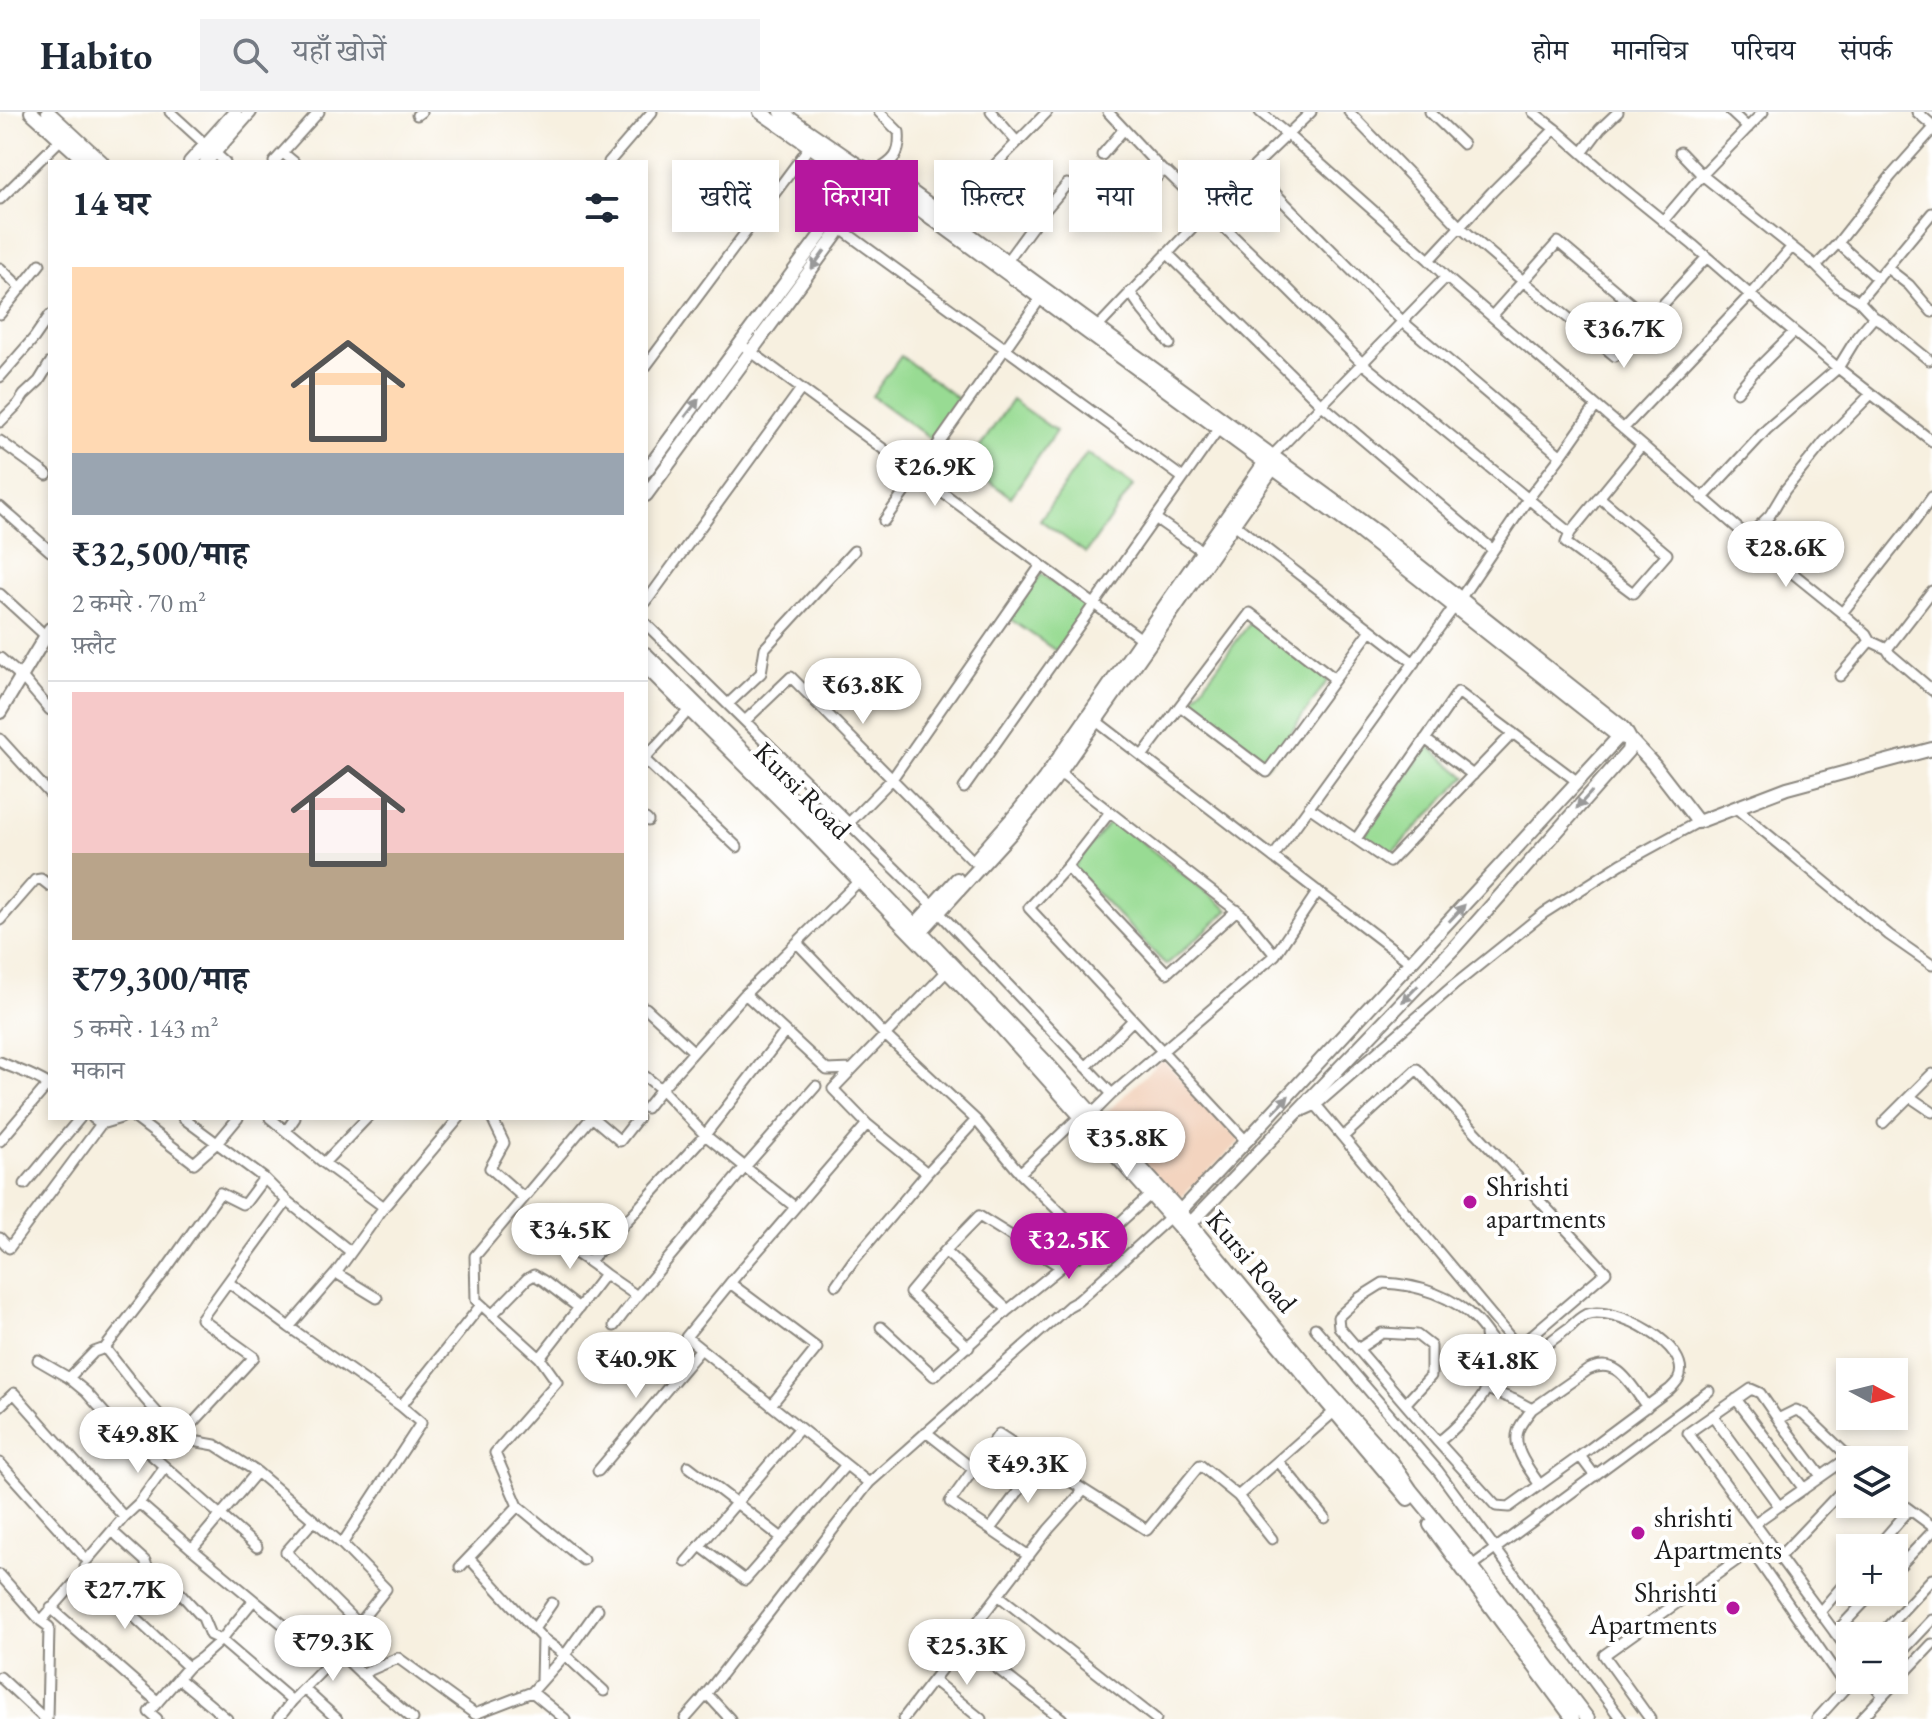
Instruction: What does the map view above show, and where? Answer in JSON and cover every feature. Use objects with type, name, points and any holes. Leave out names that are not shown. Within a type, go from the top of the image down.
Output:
[{"type":"street","points":[[31,112],[84,160]]},
{"type":"street","points":[[48,112],[100,160]]},
{"type":"street","points":[[170,112],[209,153]]},
{"type":"street","points":[[209,153],[235,112]]},
{"type":"street","points":[[209,153],[250,112]]},
{"type":"street","points":[[276,160],[319,112]]},
{"type":"street","points":[[611,160],[652,112]]},
{"type":"street","points":[[760,112],[830,160]]},
{"type":"street","points":[[781,112],[851,160]]},
{"type":"street","points":[[879,112],[899,132],[898,151],[893,160]]},
{"type":"street","points":[[991,112],[1017,142]]},
{"type":"street","points":[[1000,160],[1047,112]]},
{"type":"street","points":[[1108,112],[1178,183]]},
{"type":"street","points":[[1260,112],[1702,499],[1842,613],[1870,641],[1887,649],[1932,690]]},
{"type":"street","points":[[1261,160],[1311,112]]},
{"type":"street","points":[[1349,112],[1461,226],[1615,356],[1707,257]]},
{"type":"street","points":[[1430,112],[1463,144]]},
{"type":"street","points":[[1533,112],[1794,332],[1932,441]]},
{"type":"street","points":[[1582,153],[1618,112]]},
{"type":"street","points":[[1731,112],[1748,128]]},
{"type":"street","points":[[1663,221],[1763,112]]},
{"type":"street","points":[[1816,266],[1932,127],[1917,112]]},
{"type":"street","points":[[1102,155],[1124,129]]},
{"type":"street","points":[[1429,260],[1555,129]]},
{"type":"street","points":[[0,199],[61,139]]},
{"type":"street","points":[[648,363],[810,146]]},
{"type":"street","points":[[1680,152],[1702,175],[1929,360]]},
{"type":"street","points":[[283,153],[292,160]]},
{"type":"street","points":[[1007,261],[1067,184]]},
{"type":"street","points":[[918,196],[1007,261],[1044,294]]},
{"type":"street","points":[[1280,198],[1403,322],[1561,456]]},
{"type":"street","points":[[918,207],[1044,294],[1270,462]]},
{"type":"street","points":[[1859,301],[1932,213]]},
{"type":"street","points":[[648,492],[746,348],[831,232]]},
{"type":"street","points":[[648,469],[839,232]]},
{"type":"street","points":[[845,232],[1183,478]]},
{"type":"street","points":[[1095,331],[1187,232]]},
{"type":"street","points":[[1228,232],[1362,363],[1570,533]]},
{"type":"street","points":[[1492,316],[1558,242],[1649,319]]},
{"type":"street","points":[[1838,243],[1878,279]]},
{"type":"street","points":[[1623,429],[1791,248]]},
{"type":"street","points":[[1167,253],[1321,404],[1493,550]]},
{"type":"street","points":[[0,314],[40,264]]},
{"type":"street","points":[[0,268],[21,288]]},
{"type":"street","points":[[1887,268],[1909,285],[1932,312]]},
{"type":"street","points":[[1145,642],[1202,551],[1270,462],[1321,404],[1446,277]]},
{"type":"street","points":[[1130,292],[1170,344]]},
{"type":"street","points":[[884,521],[1044,294]]},
{"type":"street","points":[[1702,499],[1767,429],[1838,368],[1874,317]]},
{"type":"street","points":[[0,377],[48,318]]},
{"type":"street","points":[[1095,331],[1219,428],[1378,533],[1457,602],[1625,735],[1654,765],[1698,822]]},
{"type":"street","points":[[1737,392],[1794,332]]},
{"type":"street","points":[[746,348],[1145,642]]},
{"type":"street","points":[[0,422],[39,381],[48,366]]},
{"type":"street","points":[[39,381],[48,387]]},
{"type":"street","points":[[648,599],[801,389]]},
{"type":"street","points":[[1748,537],[1770,515],[1785,490],[1824,442],[1871,394]]},
{"type":"street","points":[[1273,857],[1596,406]]},
{"type":"street","points":[[964,788],[1219,428]]},
{"type":"street","points":[[0,441],[47,475]]},
{"type":"street","points":[[1599,497],[1667,554],[1633,593],[1566,543],[1570,533],[1599,497],[1642,445]]},
{"type":"street","points":[[914,932],[1015,815],[1092,718],[1234,524],[1270,462]]},
{"type":"street","points":[[1842,613],[1932,497]]},
{"type":"street","points":[[0,507],[48,549]]},
{"type":"street","points":[[1155,518],[1202,551]]},
{"type":"street","points":[[1234,524],[1414,663]]},
{"type":"street","points":[[728,704],[761,673],[765,648],[854,551]]},
{"type":"street","points":[[849,823],[892,779],[1041,565]]},
{"type":"street","points":[[1887,649],[1932,591]]},
{"type":"street","points":[[0,594],[48,635]]},
{"type":"street","points":[[1142,756],[1250,613],[1335,679]]},
{"type":"street","points":[[648,626],[935,908],[1112,1094]]},
{"type":"street","points":[[1180,706],[1267,772],[1371,630]]},
{"type":"street","points":[[2,704],[48,638]]},
{"type":"street","points":[[1840,676],[1870,641]]},
{"type":"street","points":[[0,658],[22,677],[48,708]]},
{"type":"street","name":"Kursi Road","points":[[648,660],[689,710],[859,881],[1047,1063],[1150,1195],[1180,1220]]},
{"type":"street","name":"Kursi Road","points":[[648,660],[796,803],[914,932],[946,972],[1086,1115],[1180,1220],[1427,1520],[1573,1719]]},
{"type":"street","points":[[745,721],[791,677],[973,861]]},
{"type":"street","points":[[1356,839],[1458,692],[1578,782]]},
{"type":"street","points":[[648,757],[689,710]]},
{"type":"street","points":[[1092,718],[1411,963]]},
{"type":"street","points":[[935,908],[1013,831],[1060,773],[1092,718]]},
{"type":"street","points":[[1309,807],[1389,862],[1513,733]]},
{"type":"street","points":[[1180,1220],[1246,1141],[1625,735]]},
{"type":"street","points":[[685,1719],[869,1483],[1069,1306],[1180,1220],[1294,1115],[1454,948],[1628,751],[1625,735]]},
{"type":"street","points":[[0,739],[48,792]]},
{"type":"street","points":[[1425,739],[1473,775]]},
{"type":"street","points":[[1294,1115],[1316,1105],[1453,986],[1544,913],[1621,864],[1698,822],[1787,788],[1932,749]]},
{"type":"street","points":[[648,761],[737,847]]},
{"type":"street","points":[[1060,773],[1237,910],[1275,955]]},
{"type":"street","points":[[1736,808],[1889,935],[1932,965]]},
{"type":"street","points":[[1110,812],[1067,867],[1029,908],[1246,1141]]},
{"type":"street","points":[[1067,867],[1167,973],[1237,910]]},
{"type":"street","points":[[0,920],[35,880],[41,879],[48,884]]},
{"type":"street","points":[[648,1105],[745,994],[859,881]]},
{"type":"street","points":[[1020,1173],[1275,955],[1318,891]]},
{"type":"street","points":[[798,944],[884,1034],[976,1120],[1020,1173],[1092,1248]]},
{"type":"street","points":[[927,1173],[867,1124],[833,1089],[946,972]]},
{"type":"street","points":[[745,994],[827,1070],[852,1069]]},
{"type":"street","points":[[648,1010],[693,1051]]},
{"type":"street","points":[[1086,1067],[1133,1020]]},
{"type":"street","points":[[590,1261],[705,1135],[785,1032]]},
{"type":"street","points":[[0,1062],[28,1075],[34,1074],[48,1086],[0,1141]]},
{"type":"street","points":[[1316,1105],[1518,1347],[1606,1272],[1417,1069],[1343,1137]]},
{"type":"street","points":[[1883,1123],[1932,1074]]},
{"type":"street","points":[[648,1079],[705,1135],[795,1207]]},
{"type":"street","points":[[614,1326],[816,1086]]},
{"type":"street","points":[[1910,1097],[1932,1112]]},
{"type":"street","points":[[25,1184],[78,1120]]},
{"type":"street","points":[[138,1120],[194,1163],[236,1120]]},
{"type":"street","points":[[186,1120],[264,1178],[287,1201],[351,1252]]},
{"type":"street","points":[[272,1120],[384,1207]]},
{"type":"street","points":[[286,1131],[294,1120]]},
{"type":"street","points":[[324,1163],[365,1120]]},
{"type":"street","points":[[289,1327],[457,1120]]},
{"type":"street","points":[[493,1120],[504,1143],[490,1168],[524,1198]]},
{"type":"street","points":[[583,1560],[518,1506],[495,1453],[557,1382],[540,1358],[476,1300],[475,1256],[590,1120]]},
{"type":"street","points":[[594,1120],[620,1141],[636,1120]]},
{"type":"street","points":[[836,1285],[927,1173],[976,1120]]},
{"type":"street","points":[[0,1238],[9,1248],[97,1121]]},
{"type":"street","points":[[867,1124],[686,1337],[869,1483]]},
{"type":"street","points":[[69,1378],[94,1352],[105,1348],[220,1193],[242,1204],[264,1178]]},
{"type":"street","points":[[881,1327],[934,1376],[1061,1267],[1092,1248],[1150,1195]]},
{"type":"street","points":[[182,1435],[254,1357],[201,1319],[287,1201]]},
{"type":"street","points":[[969,1347],[910,1293],[979,1216],[1061,1267]]},
{"type":"street","points":[[556,1240],[637,1296]]},
{"type":"street","points":[[945,1251],[1008,1310]]},
{"type":"street","points":[[336,1273],[377,1298]]},
{"type":"street","points":[[540,1358],[605,1274]]},
{"type":"street","points":[[492,1315],[534,1275],[579,1308]]},
{"type":"street","points":[[228,1282],[421,1423],[342,1544]]},
{"type":"street","points":[[730,1283],[817,1348],[771,1405]]},
{"type":"street","points":[[1383,1283],[1448,1298],[1474,1318],[1484,1331],[1511,1368],[1515,1368],[1585,1315],[1605,1313],[1624,1318],[1664,1341],[1681,1366],[1678,1380],[1647,1407],[1509,1507],[1496,1506],[1339,1327],[1338,1317],[1359,1298],[1383,1283]]},
{"type":"street","points":[[401,1406],[481,1305]]},
{"type":"street","points":[[1315,1328],[1438,1471],[1621,1719]]},
{"type":"street","points":[[1438,1442],[1452,1432],[1487,1389],[1488,1356],[1484,1331]]},
{"type":"street","points":[[1358,1349],[1382,1333],[1417,1335],[1431,1346],[1431,1376],[1406,1403]]},
{"type":"street","points":[[105,1348],[177,1435],[215,1445],[257,1472],[342,1544],[386,1589],[336,1656],[278,1719]]},
{"type":"street","points":[[598,1471],[700,1350]]},
{"type":"street","points":[[38,1360],[86,1392],[109,1418],[257,1547]]},
{"type":"street","points":[[1539,1484],[1520,1453],[1517,1442],[1518,1430],[1532,1409],[1597,1365],[1613,1367],[1620,1372],[1647,1407]]},
{"type":"street","points":[[1374,1397],[1388,1382]]},
{"type":"street","points":[[1487,1389],[1532,1409]]},
{"type":"street","points":[[1821,1476],[1760,1393],[1751,1389],[1688,1433],[1835,1633],[1861,1606]]},
{"type":"street","points":[[1472,1566],[1709,1391]]},
{"type":"street","points":[[0,1406],[14,1393],[124,1517]]},
{"type":"street","points":[[1736,1399],[1804,1489]]},
{"type":"street","points":[[1778,1419],[1796,1410],[1837,1446]]},
{"type":"street","points":[[1238,1496],[1278,1461],[1341,1414]]},
{"type":"street","name":"Kursi Road","points":[[1341,1414],[1392,1462],[1588,1719]]},
{"type":"street","points":[[1713,1416],[1779,1506]]},
{"type":"street","points":[[686,1562],[800,1428]]},
{"type":"street","points":[[926,1432],[973,1469]]},
{"type":"street","points":[[1029,1556],[950,1502],[999,1434],[1147,1530],[1200,1465],[1238,1496],[1272,1539]]},
{"type":"street","points":[[1580,1456],[1595,1476]]},
{"type":"street","points":[[990,1529],[1041,1461]]},
{"type":"street","points":[[1278,1461],[1325,1518]]},
{"type":"street","points":[[0,1463],[87,1560]]},
{"type":"street","points":[[700,1546],[745,1580],[846,1465]]},
{"type":"street","points":[[688,1466],[782,1538]]},
{"type":"street","points":[[41,1621],[85,1571],[87,1560],[139,1503],[165,1467]]},
{"type":"street","points":[[1755,1523],[1836,1467]]},
{"type":"street","points":[[192,1549],[257,1472]]},
{"type":"street","points":[[903,1719],[1049,1529],[1084,1490]]},
{"type":"street","points":[[1779,1557],[1836,1497]]},
{"type":"street","points":[[139,1503],[319,1654],[345,1658],[413,1719]]},
{"type":"street","points":[[460,1567],[518,1506]]},
{"type":"street","points":[[1888,1534],[1909,1510],[1932,1529],[1908,1556]]},
{"type":"street","points":[[313,1521],[286,1552],[358,1624]]},
{"type":"street","points":[[112,1531],[145,1561],[148,1568],[181,1594],[203,1618],[210,1635],[221,1640],[292,1701]]},
{"type":"street","points":[[1650,1719],[1604,1655],[1751,1550],[1846,1687],[1817,1719]]},
{"type":"street","points":[[469,1558],[542,1638],[604,1691]]},
{"type":"street","points":[[85,1571],[188,1667]]},
{"type":"street","points":[[0,1575],[49,1627],[48,1718]]},
{"type":"street","points":[[1892,1622],[1932,1579]]},
{"type":"street","points":[[1820,1612],[1836,1593]]},
{"type":"street","points":[[998,1595],[1156,1719]]},
{"type":"street","points":[[149,1717],[178,1678],[221,1640],[253,1601]]},
{"type":"street","points":[[534,1629],[552,1603]]},
{"type":"street","points":[[51,1608],[158,1702]]},
{"type":"street","points":[[361,1674],[398,1658],[475,1714],[532,1692],[565,1655],[598,1609]]},
{"type":"street","points":[[1908,1645],[1932,1620]]},
{"type":"street","points":[[541,1681],[542,1638]]},
{"type":"street","points":[[963,1642],[1062,1719]]},
{"type":"street","points":[[1861,1719],[1932,1644]]},
{"type":"street","points":[[0,1677],[48,1718]]},
{"type":"street","points":[[178,1678],[227,1719]]},
{"type":"street","points":[[933,1680],[981,1719]]},
{"type":"street","points":[[304,1689],[337,1719]]},
{"type":"street","points":[[532,1692],[565,1719]]},
{"type":"street","points":[[703,1698],[707,1694],[730,1719]]},
{"type":"shaded area","points":[[1162,1059],[1240,1141],[1179,1199],[1102,1117]]},
{"type":"green space","points":[[901,356],[960,400],[931,439],[872,396]]},
{"type":"green space","points":[[1012,400],[1056,431],[1011,497],[967,466]]},
{"type":"green space","points":[[1087,453],[1133,486],[1086,553],[1040,520]]},
{"type":"green space","points":[[1041,574],[1087,606],[1056,651],[1010,619]]},
{"type":"green space","points":[[1252,620],[1328,680],[1267,766],[1188,706]]},
{"type":"green space","points":[[1428,746],[1466,777],[1389,856],[1362,839]]},
{"type":"green space","points":[[1112,819],[1229,910],[1166,965],[1073,868]]},
{"type":"place","name":"Shrishti apartments","points":[[1470,1202]]},
{"type":"place","name":"shrishti Apartments","points":[[1638,1533]]},
{"type":"place","name":"Shrishti Apartments","points":[[1733,1608]]}]
